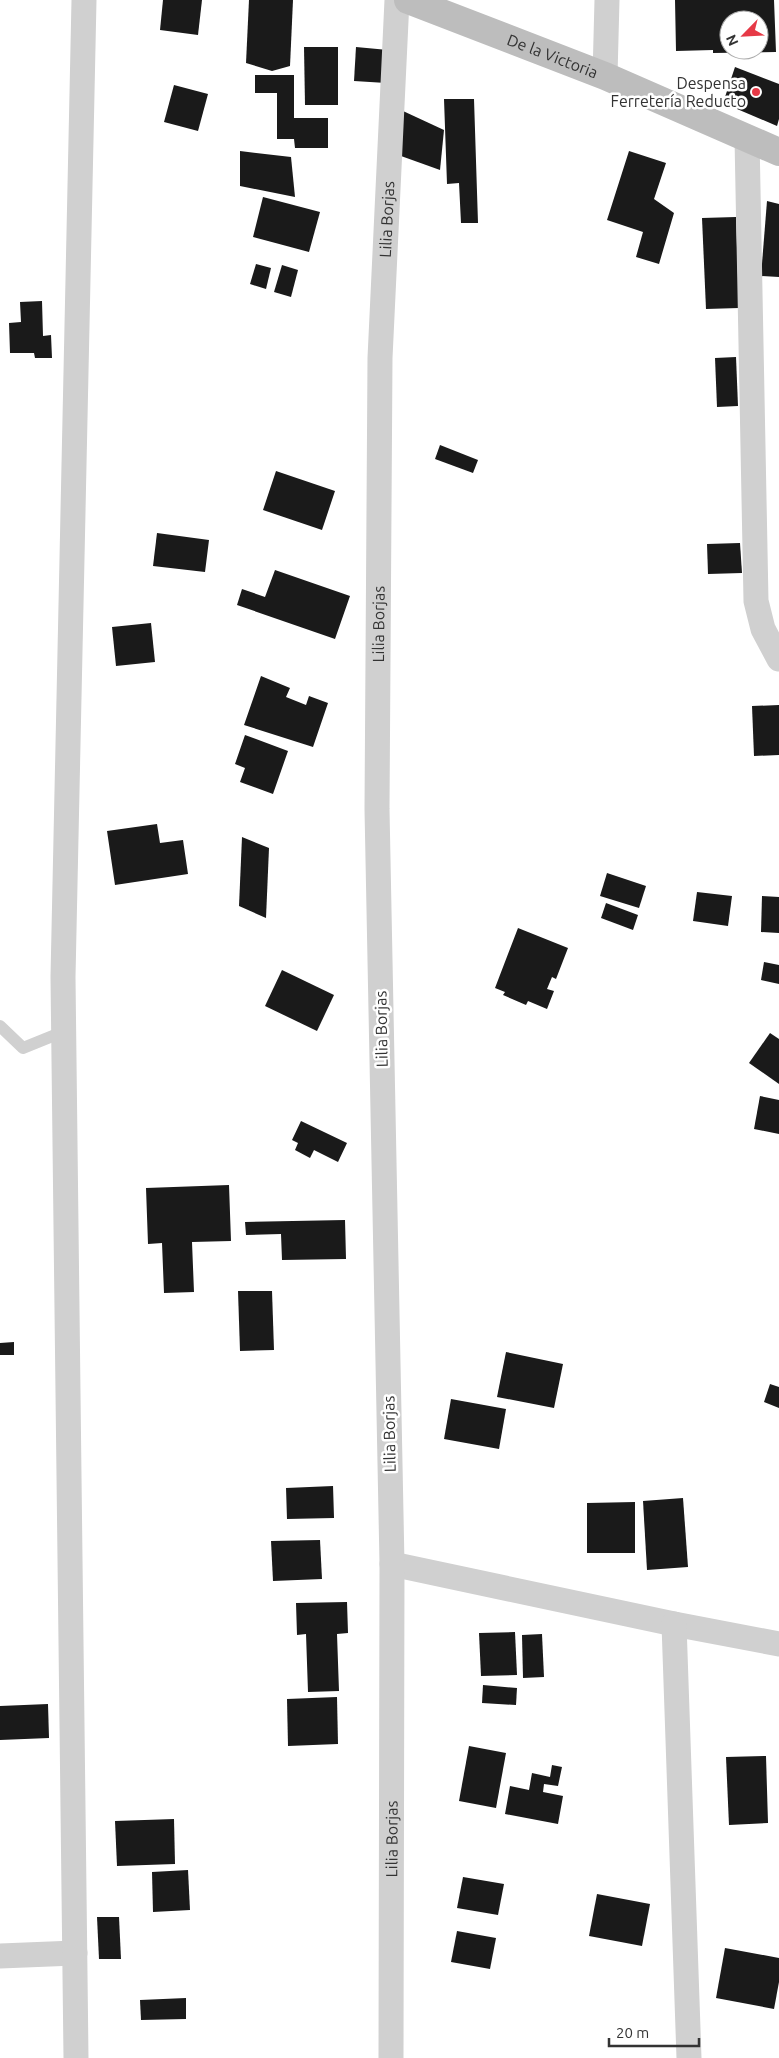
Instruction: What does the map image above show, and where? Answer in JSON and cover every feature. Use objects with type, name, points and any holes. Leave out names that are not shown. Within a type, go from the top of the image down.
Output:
[{"type":"main road","name":"De la Victoria","points":[[408,0],[434,5],[605,76],[779,152]]},
{"type":"street","points":[[76,2058],[63,977],[84,0]]},
{"type":"street","name":"Lilia Borjas","points":[[391,2058],[392,1564],[377,809],[380,358],[397,0]]},
{"type":"street","points":[[605,76],[607,0]]},
{"type":"street","points":[[747,138],[756,601],[763,629],[779,659]]},
{"type":"street","points":[[392,1564],[674,1624],[779,1644]]},
{"type":"street","points":[[674,1624],[689,2058]]},
{"type":"street","points":[[0,1956],[75,1953]]},
{"type":"lane","points":[[0,1026],[23,1048],[65,1032]]},
{"type":"building","points":[[163,0],[202,0],[198,35],[160,30]]},
{"type":"building","points":[[249,0],[293,0],[290,66],[272,71],[246,63]]},
{"type":"building","points":[[675,0],[774,0],[776,52],[769,52],[769,10],[719,10],[719,53],[713,53],[713,50],[676,51]]},
{"type":"building","points":[[304,47],[338,47],[338,105],[305,105]]},
{"type":"building","points":[[356,47],[388,50],[386,83],[354,81]]},
{"type":"building","points":[[735,67],[779,84],[779,119],[777,126],[723,103]]},
{"type":"building","points":[[255,75],[294,75],[294,118],[328,118],[328,148],[295,148],[294,139],[277,139],[277,93],[255,93]]},
{"type":"building","points":[[174,85],[208,94],[198,131],[164,122]]},
{"type":"building","points":[[444,99],[474,99],[478,223],[461,223],[459,183],[447,184]]},
{"type":"building","points":[[403,111],[444,130],[440,170],[401,156]]},
{"type":"building","points":[[240,151],[291,157],[295,197],[240,186]]},
{"type":"building","points":[[629,151],[666,163],[654,199],[674,213],[659,264],[636,257],[643,232],[607,220]]},
{"type":"building","points":[[263,197],[320,212],[309,252],[253,237]]},
{"type":"building","points":[[767,201],[779,204],[779,277],[761,276]]},
{"type":"building","points":[[736,217],[739,308],[706,309],[702,218]]},
{"type":"building","points":[[256,264],[271,268],[266,289],[250,284]]},
{"type":"building","points":[[282,265],[298,270],[291,297],[274,292]]},
{"type":"building","points":[[42,301],[43,336],[51,335],[52,358],[35,358],[34,353],[10,353],[9,323],[21,322],[20,302]]},
{"type":"building","points":[[736,357],[738,406],[717,407],[715,358]]},
{"type":"building","points":[[440,445],[478,460],[473,473],[435,459]]},
{"type":"building","points":[[276,471],[335,491],[322,530],[263,510]]},
{"type":"building","points":[[157,533],[209,540],[205,572],[153,566]]},
{"type":"building","points":[[740,543],[742,573],[708,574],[707,544]]},
{"type":"building","points":[[275,570],[350,596],[335,639],[237,605],[242,589],[265,597]]},
{"type":"building","points":[[151,623],[155,662],[116,666],[112,627]]},
{"type":"building","points":[[261,676],[290,688],[286,697],[306,705],[309,696],[328,703],[313,747],[244,725]]},
{"type":"building","points":[[779,705],[779,755],[754,756],[752,706]]},
{"type":"building","points":[[245,735],[288,751],[273,794],[240,782],[245,768],[235,764]]},
{"type":"building","points":[[157,824],[160,843],[183,840],[188,874],[115,885],[107,831]]},
{"type":"building","points":[[242,837],[269,848],[266,918],[239,906]]},
{"type":"building","points":[[607,873],[646,886],[639,908],[600,896]]},
{"type":"building","points":[[697,892],[732,896],[728,926],[693,921]]},
{"type":"building","points":[[762,896],[779,897],[779,933],[761,932]]},
{"type":"building","points":[[606,903],[638,915],[633,930],[601,918]]},
{"type":"building","points":[[518,928],[568,948],[556,979],[552,977],[547,989],[554,991],[547,1009],[528,1001],[526,1005],[503,995],[505,992],[495,988]]},
{"type":"building","points":[[764,962],[779,965],[779,984],[761,980]]},
{"type":"building","points":[[282,970],[334,995],[317,1031],[265,1006]]},
{"type":"building","points":[[770,1033],[779,1039],[779,1084],[749,1063]]},
{"type":"building","points":[[760,1096],[779,1100],[779,1134],[754,1129]]},
{"type":"building","points":[[301,1121],[347,1143],[338,1162],[314,1150],[310,1158],[295,1150],[298,1143],[292,1140]]},
{"type":"building","points":[[229,1185],[231,1241],[192,1242],[194,1292],[164,1293],[162,1243],[148,1244],[146,1188]]},
{"type":"building","points":[[345,1220],[346,1259],[282,1260],[281,1234],[246,1235],[245,1222]]},
{"type":"building","points":[[238,1291],[272,1291],[274,1350],[240,1351]]},
{"type":"building","points":[[14,1342],[14,1355],[0,1355],[0,1343]]},
{"type":"building","points":[[506,1352],[563,1364],[554,1408],[497,1397]]},
{"type":"building","points":[[770,1384],[779,1387],[779,1408],[764,1402]]},
{"type":"building","points":[[451,1399],[506,1409],[499,1449],[444,1439]]},
{"type":"building","points":[[333,1486],[334,1518],[287,1519],[286,1488]]},
{"type":"building","points":[[683,1498],[688,1567],[647,1570],[643,1501]]},
{"type":"building","points":[[635,1502],[635,1553],[587,1553],[587,1503]]},
{"type":"building","points":[[320,1540],[322,1579],[273,1581],[271,1541]]},
{"type":"building","points":[[347,1602],[348,1633],[337,1634],[339,1691],[308,1692],[306,1634],[297,1635],[296,1603]]},
{"type":"building","points":[[515,1632],[517,1675],[481,1676],[479,1633]]},
{"type":"building","points":[[542,1634],[544,1677],[523,1678],[522,1635]]},
{"type":"building","points":[[483,1685],[517,1688],[516,1705],[482,1703]]},
{"type":"building","points":[[337,1697],[338,1744],[288,1746],[287,1699]]},
{"type":"building","points":[[48,1704],[49,1738],[0,1740],[0,1706]]},
{"type":"building","points":[[469,1746],[506,1753],[496,1808],[459,1801]]},
{"type":"building","points":[[766,1756],[768,1823],[729,1825],[726,1757]]},
{"type":"building","points":[[552,1765],[562,1767],[558,1786],[544,1784],[543,1792],[563,1796],[558,1824],[505,1814],[510,1786],[529,1790],[532,1773],[550,1777]]},
{"type":"building","points":[[174,1819],[175,1864],[117,1866],[115,1821]]},
{"type":"building","points":[[188,1870],[190,1910],[153,1912],[152,1872]]},
{"type":"building","points":[[463,1877],[504,1884],[498,1915],[457,1908]]},
{"type":"building","points":[[597,1894],[650,1904],[642,1946],[589,1936]]},
{"type":"building","points":[[97,1917],[119,1917],[121,1959],[99,1959]]},
{"type":"building","points":[[457,1931],[496,1938],[490,1969],[451,1962]]},
{"type":"building","points":[[725,1948],[779,1958],[779,1982],[774,2009],[716,1998]]},
{"type":"building","points":[[186,1998],[186,2019],[141,2020],[140,2000]]},
{"type":"place","name":"Despensa Ferretería Reducto","points":[[756,92]]}]
